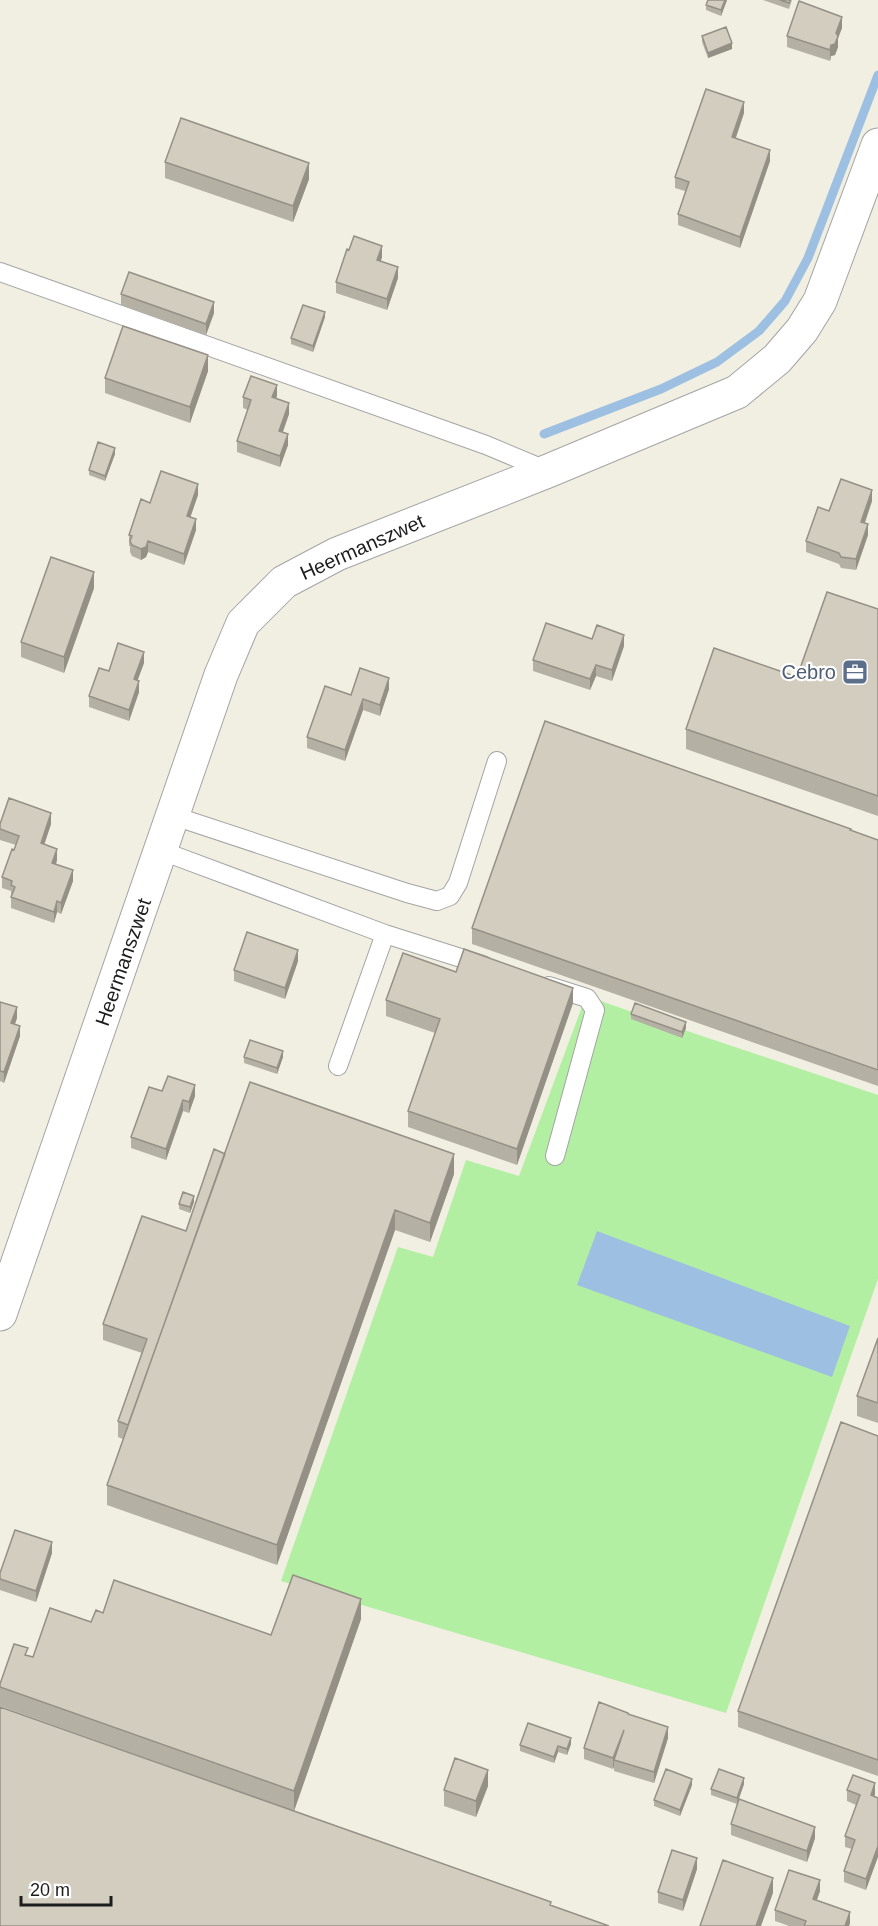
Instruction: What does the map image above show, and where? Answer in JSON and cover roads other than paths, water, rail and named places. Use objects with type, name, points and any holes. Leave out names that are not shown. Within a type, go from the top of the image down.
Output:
[{"type":"street","name":"Heermanszwet","points":[[0,1314],[221,675],[243,623],[284,582],[337,554],[548,471],[737,392],[777,359],[802,330],[820,301],[878,145]]},
{"type":"lane","points":[[0,272],[486,445],[548,471]]},
{"type":"lane","points":[[174,816],[437,901],[450,896],[458,883],[497,761]]},
{"type":"lane","points":[[162,851],[385,934],[498,970]]},
{"type":"lane","points":[[338,1066],[385,934]]},
{"type":"lane","points":[[532,981],[586,998],[596,1010],[555,1156]]},
{"type":"water","points":[[597,1231],[850,1326],[832,1377],[577,1285]]},
{"type":"waterway","points":[[544,434],[661,389],[717,362],[759,331],[785,301],[808,258],[878,75]]},
{"type":"place","name":"Cebro","points":[[855,672]]}]
